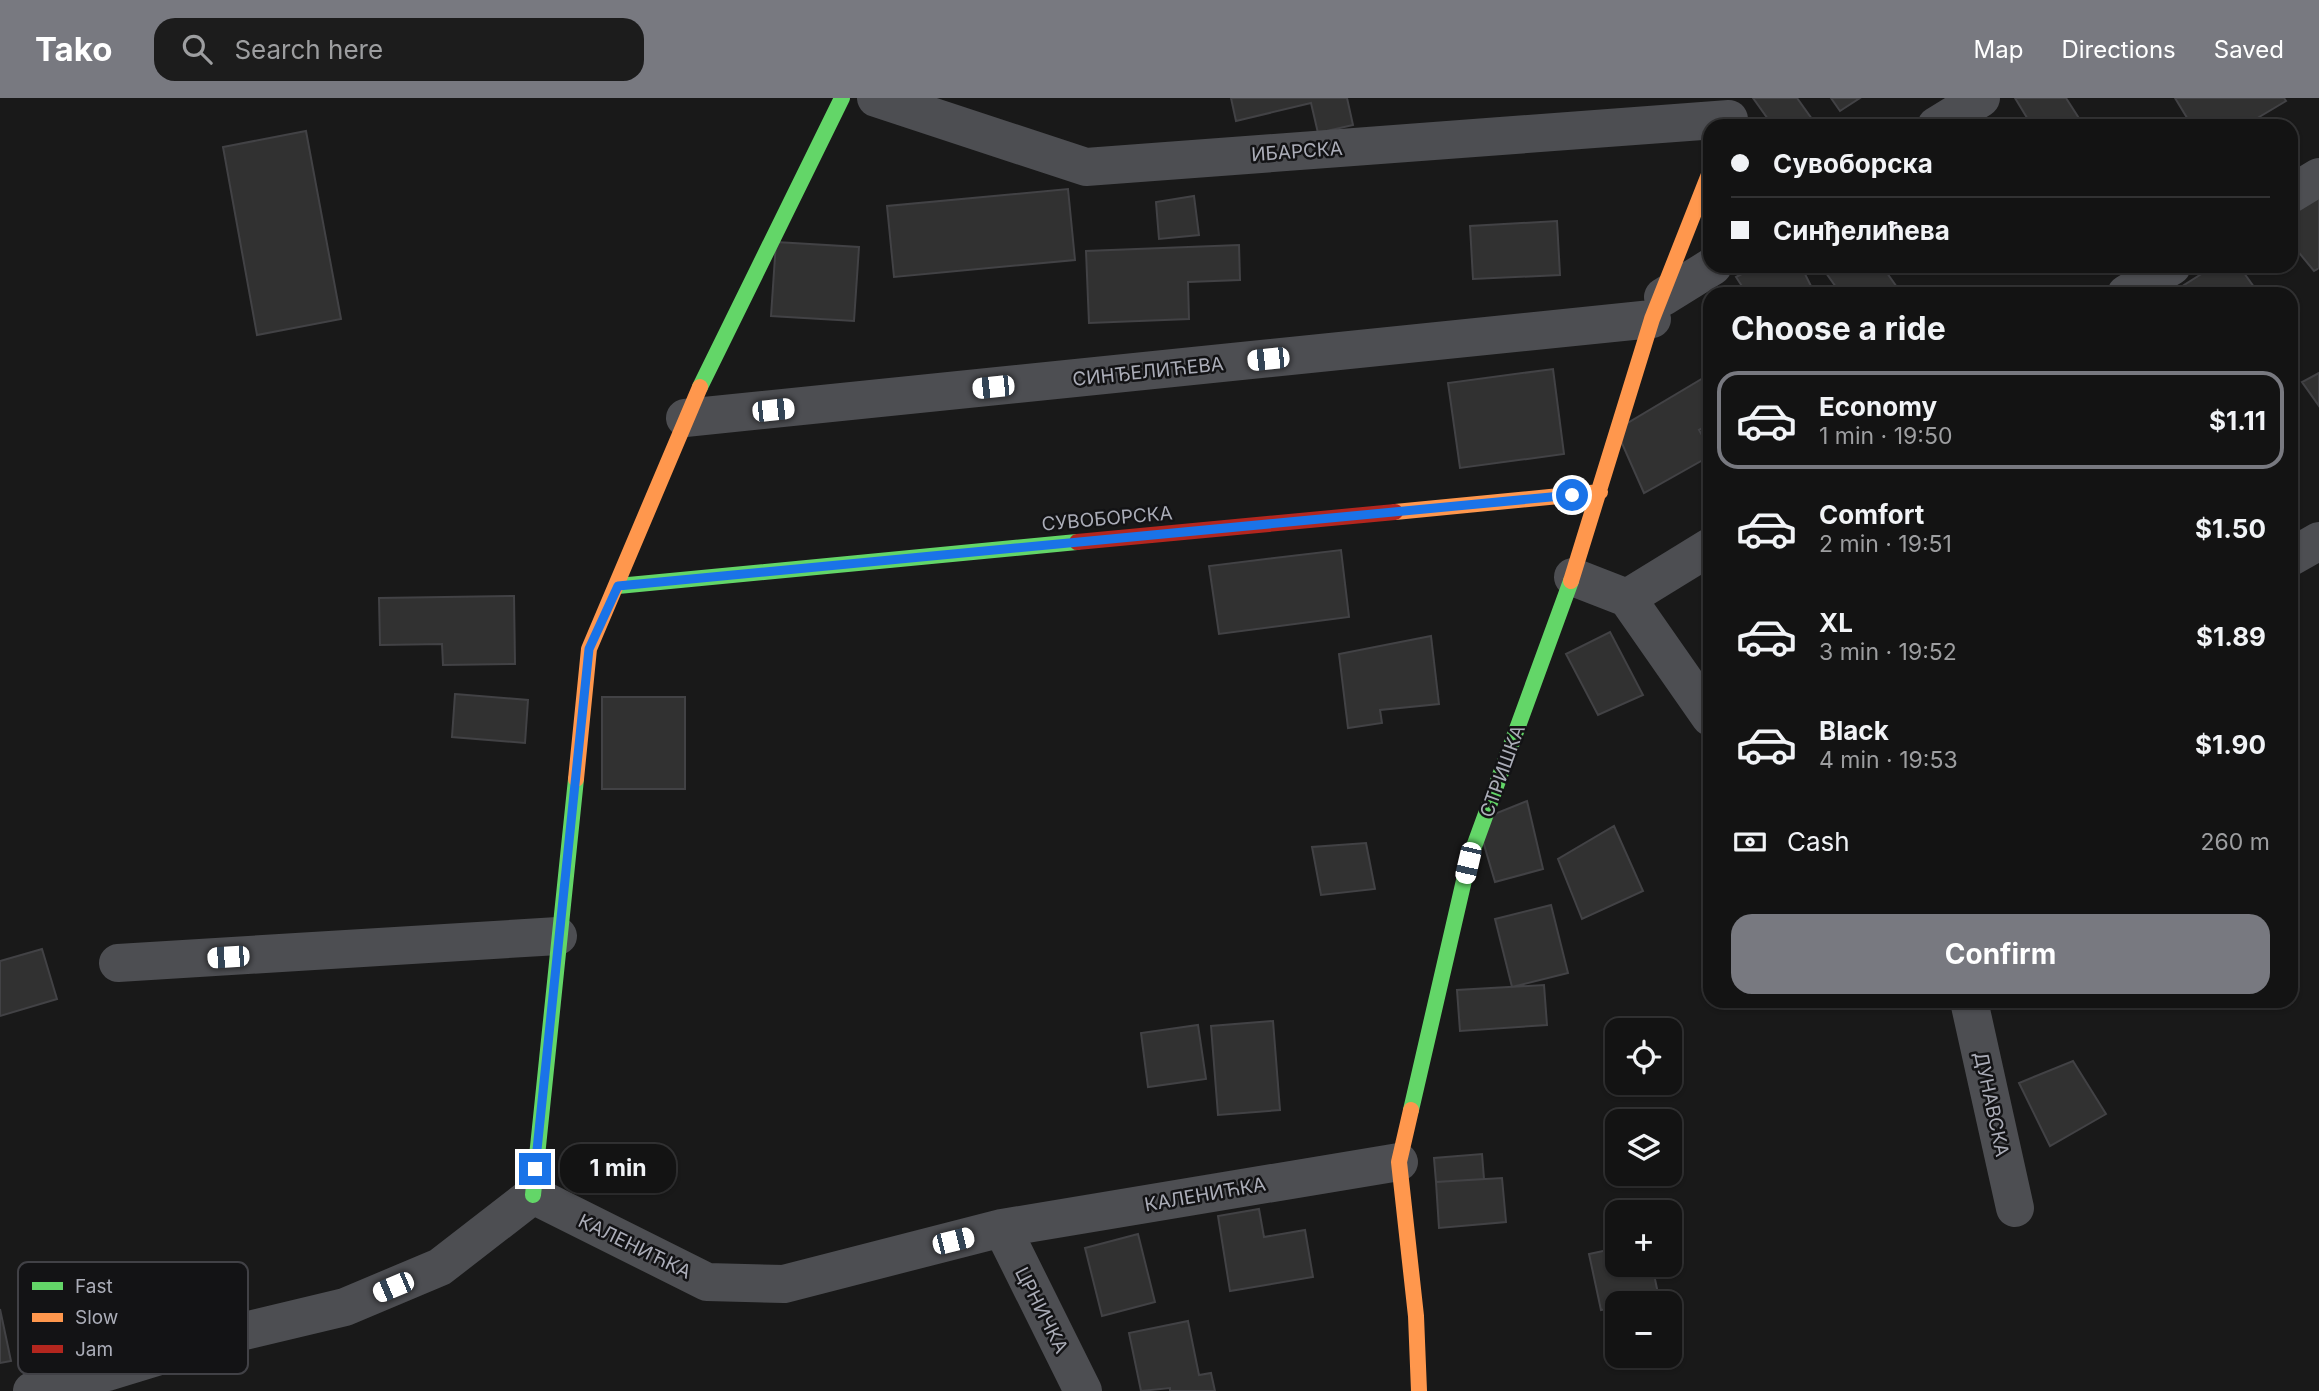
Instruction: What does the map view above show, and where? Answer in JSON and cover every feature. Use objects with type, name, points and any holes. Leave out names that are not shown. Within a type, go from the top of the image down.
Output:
[{"type":"street","points":[[248,1330],[345,1307],[440,1267],[533,1195],[589,649],[618,586],[685,418],[842,98]]},
{"type":"street","name":"ИБАРСКА","points":[[876,98],[1086,167],[1733,114]]},
{"type":"street","points":[[1948,119],[1981,98]]},
{"type":"street","points":[[2298,190],[2319,177]]},
{"type":"street","name":"СТРИШКА","points":[[1419,1391],[1416,1316],[1399,1161],[1468,863],[1573,577],[1658,308],[1703,190]]},
{"type":"street","points":[[1658,308],[1704,273]]},
{"type":"street","points":[[2138,287],[2160,273]]},
{"type":"street","name":"СИНЂЕЛИЋЕВА","points":[[685,418],[1658,308]]},
{"type":"street","name":"СУВОБОРСКА","points":[[618,586],[1600,492]]},
{"type":"street","points":[[2298,553],[2319,541]]},
{"type":"street","points":[[1627,598],[1703,551]]},
{"type":"street","points":[[1573,577],[1627,598],[1703,707]]},
{"type":"street","points":[[118,963],[558,936]]},
{"type":"street","name":"ДУНАВСКА","points":[[1971,1008],[2015,1208]]},
{"type":"street","name":"КАЛЕНИЋКА","points":[[533,1195],[707,1282],[784,1284],[1002,1228],[1399,1161]]},
{"type":"street","name":"ЦРНИЧКА","points":[[1002,1228],[1083,1391]]},
{"type":"street","points":[[32,1391],[99,1374]]},
{"type":"building","points":[[1231,98],[1347,98],[1353,125],[1318,133],[1311,103],[1236,121]]},
{"type":"building","points":[[1753,98],[1797,98],[1812,119],[1768,119]]},
{"type":"building","points":[[1831,98],[1860,98],[1840,111]]},
{"type":"building","points":[[2015,98],[2066,98],[2080,119],[2028,119]]},
{"type":"building","points":[[2175,98],[2284,98],[2286,101],[2256,119],[2188,119]]},
{"type":"building","points":[[306,131],[341,319],[257,335],[223,147]]},
{"type":"building","points":[[1068,189],[1075,260],[894,277],[887,206]]},
{"type":"building","points":[[2319,194],[2319,268],[2314,271],[2298,252],[2298,209]]},
{"type":"building","points":[[1194,196],[1199,235],[1159,239],[1156,202]]},
{"type":"building","points":[[1557,221],[1560,275],[1473,279],[1470,226]]},
{"type":"building","points":[[776,242],[859,247],[854,321],[771,316]]},
{"type":"building","points":[[1239,245],[1240,280],[1188,282],[1189,319],[1089,323],[1086,251]]},
{"type":"building","points":[[1744,273],[1804,273],[1812,287],[1742,287],[1736,277]]},
{"type":"building","points":[[1826,273],[1887,273],[1897,287],[1836,287]]},
{"type":"building","points":[[2203,273],[2244,273],[2254,287],[2181,287]]},
{"type":"building","points":[[1553,369],[1564,454],[1460,468],[1448,383]]},
{"type":"building","points":[[2319,373],[2319,406],[2302,382]]},
{"type":"building","points":[[1703,378],[1703,428],[1699,430],[1703,437],[1703,460],[1644,493],[1616,430]]},
{"type":"building","points":[[1341,550],[1349,617],[1219,634],[1209,566]]},
{"type":"building","points":[[514,596],[515,664],[443,665],[442,644],[380,645],[379,598]]},
{"type":"building","points":[[1610,632],[1643,695],[1598,715],[1566,654]]},
{"type":"building","points":[[1431,636],[1439,704],[1380,710],[1382,723],[1348,728],[1339,654]]},
{"type":"building","points":[[455,694],[528,700],[525,743],[452,737]]},
{"type":"building","points":[[602,697],[685,697],[685,789],[602,789]]},
{"type":"building","points":[[1527,801],[1543,869],[1495,882],[1477,821]]},
{"type":"building","points":[[1614,826],[1643,891],[1582,919],[1558,859]]},
{"type":"building","points":[[1366,843],[1375,889],[1321,895],[1312,847]]},
{"type":"building","points":[[1551,905],[1568,973],[1512,987],[1495,919]]},
{"type":"building","points":[[42,949],[57,999],[0,1016],[0,961]]},
{"type":"building","points":[[1544,985],[1547,1025],[1460,1031],[1457,990]]},
{"type":"building","points":[[1273,1021],[1280,1110],[1218,1115],[1211,1026]]},
{"type":"building","points":[[1198,1025],[1206,1079],[1148,1087],[1141,1033]]},
{"type":"building","points":[[2073,1061],[2106,1114],[2050,1146],[2019,1083]]},
{"type":"building","points":[[1482,1154],[1484,1179],[1436,1182],[1434,1158]]},
{"type":"building","points":[[1502,1178],[1506,1222],[1439,1228],[1436,1182]]},
{"type":"building","points":[[1259,1209],[1264,1237],[1305,1230],[1313,1277],[1230,1291],[1218,1216]]},
{"type":"building","points":[[1138,1234],[1155,1302],[1102,1316],[1085,1248]]},
{"type":"building","points":[[1605,1251],[1605,1277],[1655,1277],[1658,1291],[1605,1291],[1605,1309],[1601,1310],[1589,1254]]},
{"type":"building","points":[[0,1309],[11,1361],[0,1363]]},
{"type":"building","points":[[1188,1321],[1199,1375],[1211,1373],[1215,1391],[1170,1391],[1170,1388],[1141,1391],[1129,1333]]},
{"type":"traffic: fast","points":[[700,387],[842,98]]},
{"type":"traffic: fast","points":[[618,586],[1077,542]]},
{"type":"traffic: fast","points":[[1411,1110],[1468,863],[1571,581]]},
{"type":"traffic: fast","points":[[533,1195],[576,779]]},
{"type":"traffic: slow","points":[[1571,581],[1652,319],[1703,190]]},
{"type":"traffic: slow","points":[[576,779],[589,649],[700,387]]},
{"type":"traffic: slow","points":[[1395,512],[1600,492]]},
{"type":"traffic: slow","points":[[1411,1110],[1399,1162],[1416,1316],[1419,1391]]},
{"type":"traffic: jam","points":[[1077,542],[1395,512]]},
{"type":"route","points":[[535,1169],[589,649],[618,586],[1572,495]]}]
